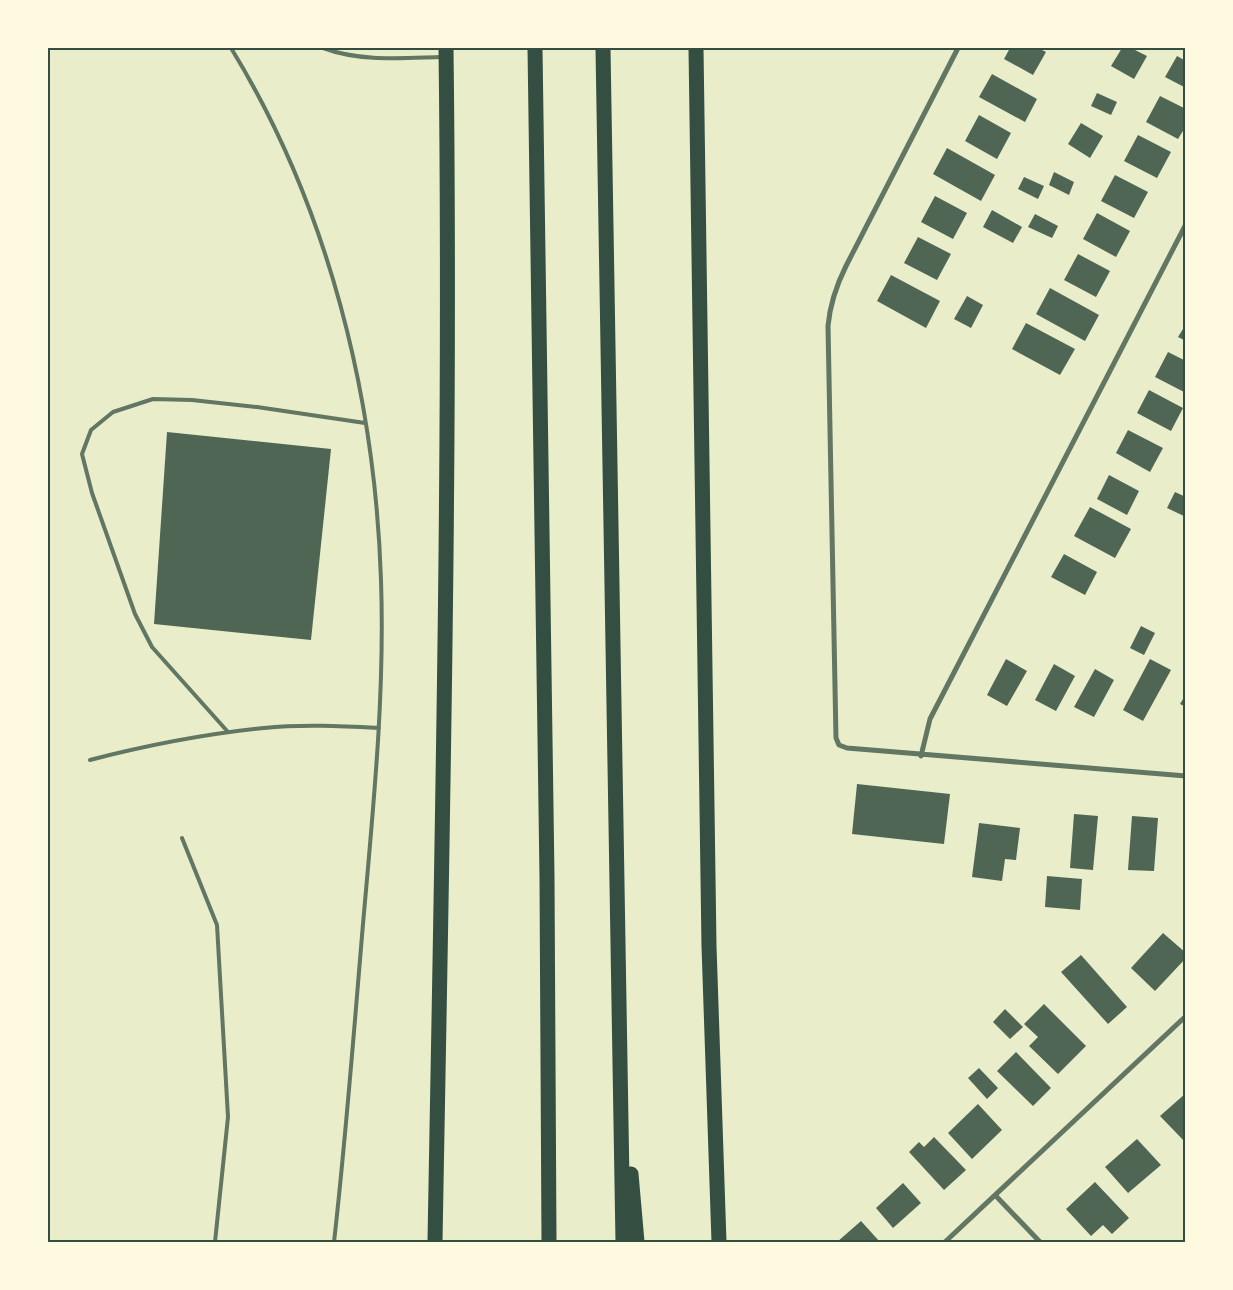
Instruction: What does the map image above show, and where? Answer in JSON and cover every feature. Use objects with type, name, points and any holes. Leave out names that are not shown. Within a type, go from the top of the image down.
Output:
[{"type":"highway","points":[[535,48],[547,887],[549,1242]]},
{"type":"highway","points":[[603,48],[623,1242]]},
{"type":"highway","points":[[696,48],[709,936],[719,1242]]},
{"type":"highway","points":[[435,1242],[445,639],[448,231],[446,52]]},
{"type":"highway","points":[[620,1041],[637,1242]]},
{"type":"street","points":[[958,48],[846,266],[833,296],[830,311],[828,326],[836,728],[839,744],[847,748],[921,756],[1186,776]]},
{"type":"street","points":[[921,756],[930,720],[1186,224]]},
{"type":"street","points":[[945,1242],[1186,1016]]},
{"type":"street","points":[[995,1195],[1040,1242]]},
{"type":"lane","points":[[231,48],[276,128],[303,190],[339,302],[354,363],[377,507],[381,580],[379,728],[334,1242]]},
{"type":"lane","points":[[323,48],[344,55],[380,58],[446,52]]},
{"type":"lane","points":[[228,732],[152,647],[135,614],[92,493],[82,454],[91,430],[114,412],[153,399],[192,400],[257,406],[365,424]]},
{"type":"lane","points":[[90,760],[155,743],[228,732],[266,728],[331,726],[379,728]]},
{"type":"lane","points":[[182,838],[217,925],[228,1117],[215,1242]]},
{"type":"building","points":[[1010,48],[1038,48],[1046,52],[1033,75],[1004,59]]},
{"type":"building","points":[[1122,48],[1131,48],[1147,56],[1134,79],[1111,66]]},
{"type":"building","points":[[1177,56],[1186,61],[1186,88],[1165,77]]},
{"type":"building","points":[[992,74],[1037,99],[1025,122],[979,97]]},
{"type":"building","points":[[1097,93],[1117,102],[1111,115],[1091,106]]},
{"type":"building","points":[[1160,96],[1186,109],[1186,126],[1178,139],[1146,122]]},
{"type":"building","points":[[979,115],[1011,133],[997,159],[965,141]]},
{"type":"building","points":[[1081,123],[1103,136],[1090,158],[1068,144]]},
{"type":"building","points":[[1138,135],[1171,152],[1157,178],[1124,161]]},
{"type":"building","points":[[947,148],[995,175],[981,201],[933,174]]},
{"type":"building","points":[[1054,172],[1074,182],[1069,195],[1049,185]]},
{"type":"building","points":[[1115,175],[1148,192],[1134,218],[1101,201]]},
{"type":"building","points":[[1024,177],[1044,186],[1038,199],[1018,189]]},
{"type":"building","points":[[935,196],[967,213],[953,239],[921,222]]},
{"type":"building","points":[[992,210],[1022,227],[1013,243],[983,227]]},
{"type":"building","points":[[1097,213],[1130,231],[1116,257],[1083,239]]},
{"type":"building","points":[[1035,214],[1058,226],[1052,238],[1028,227]]},
{"type":"building","points":[[918,237],[951,254],[937,280],[904,263]]},
{"type":"building","points":[[1078,254],[1110,271],[1096,297],[1064,280]]},
{"type":"building","points":[[891,275],[940,301],[926,328],[877,301]]},
{"type":"building","points":[[1050,288],[1099,315],[1085,341],[1036,314]]},
{"type":"building","points":[[967,296],[983,305],[971,328],[954,319]]},
{"type":"building","points":[[1026,323],[1075,349],[1060,375],[1012,349]]},
{"type":"building","points":[[1186,324],[1186,341],[1178,337]]},
{"type":"building","points":[[1168,352],[1186,361],[1186,393],[1155,377]]},
{"type":"building","points":[[1149,390],[1183,408],[1171,431],[1137,413]]},
{"type":"building","points":[[1128,430],[1163,448],[1150,472],[1116,453]]},
{"type":"building","points":[[167,432],[331,449],[311,640],[154,624]]},
{"type":"building","points":[[1109,475],[1139,491],[1127,515],[1097,499]]},
{"type":"building","points":[[1175,492],[1186,497],[1186,517],[1167,508]]},
{"type":"building","points":[[1090,507],[1131,529],[1115,558],[1074,536]]},
{"type":"building","points":[[1064,554],[1097,572],[1085,595],[1051,577]]},
{"type":"building","points":[[1141,626],[1155,633],[1144,655],[1130,648]]},
{"type":"building","points":[[1006,659],[1027,671],[1007,706],[987,695]]},
{"type":"building","points":[[1150,659],[1171,670],[1143,721],[1123,710]]},
{"type":"building","points":[[1054,664],[1075,676],[1056,711],[1035,700]]},
{"type":"building","points":[[1095,669],[1114,680],[1094,717],[1074,707]]},
{"type":"building","points":[[1186,694],[1186,707],[1180,704]]},
{"type":"building","points":[[857,784],[950,794],[944,844],[852,834]]},
{"type":"building","points":[[1074,814],[1098,816],[1093,870],[1070,868]]},
{"type":"building","points":[[1132,816],[1158,818],[1154,871],[1128,870]]},
{"type":"building","points":[[979,823],[1020,828],[1016,860],[1005,859],[1002,881],[972,877]]},
{"type":"building","points":[[1047,876],[1082,879],[1080,910],[1045,907]]},
{"type":"building","points":[[1163,933],[1186,953],[1186,958],[1155,991],[1131,968]]},
{"type":"building","points":[[1081,955],[1127,1007],[1108,1024],[1061,972]]},
{"type":"building","points":[[1044,1004],[1086,1046],[1058,1074],[1029,1046],[1038,1037],[1024,1024]]},
{"type":"building","points":[[1005,1009],[1023,1027],[1010,1039],[993,1022]]},
{"type":"building","points":[[1016,1052],[1051,1088],[1033,1106],[997,1071]]},
{"type":"building","points":[[979,1068],[998,1088],[987,1099],[968,1078]]},
{"type":"building","points":[[1186,1093],[1186,1143],[1160,1116]]},
{"type":"building","points":[[978,1104],[1002,1130],[972,1159],[948,1133]]},
{"type":"building","points":[[934,1137],[966,1170],[944,1190],[909,1152],[919,1142],[924,1147]]},
{"type":"building","points":[[1137,1139],[1161,1165],[1128,1193],[1105,1167]]},
{"type":"building","points":[[1095,1182],[1129,1218],[1112,1234],[1103,1225],[1091,1236],[1066,1209]]},
{"type":"building","points":[[903,1183],[921,1203],[893,1228],[876,1208]]},
{"type":"building","points":[[861,1221],[880,1242],[837,1242]]}]
